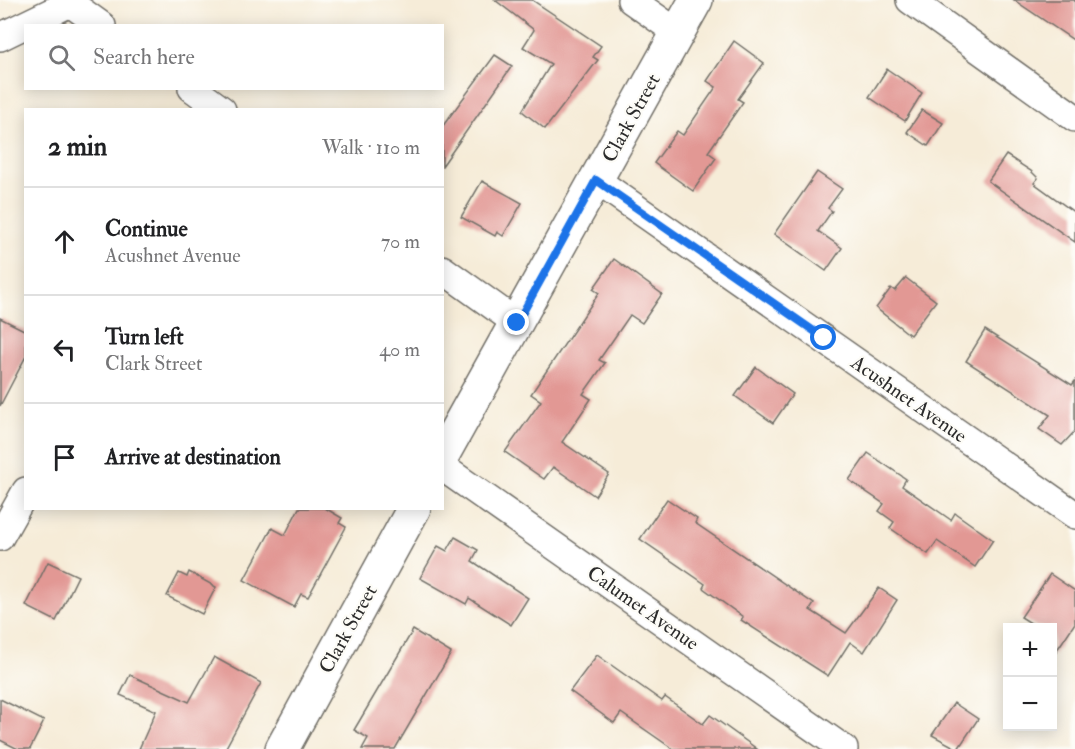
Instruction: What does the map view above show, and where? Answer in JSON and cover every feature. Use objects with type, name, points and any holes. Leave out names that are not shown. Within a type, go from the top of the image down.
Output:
[{"type":"street","points":[[631,0],[678,33]]},
{"type":"street","name":"Clark Street","points":[[444,452],[696,0]]},
{"type":"street","points":[[910,0],[1075,118]]},
{"type":"street","points":[[25,24],[68,2],[99,24]]},
{"type":"street","points":[[0,37],[24,25]]},
{"type":"street","points":[[195,90],[219,108]]},
{"type":"street","name":"Acushnet Avenue","points":[[596,180],[1075,515]]},
{"type":"street","points":[[444,270],[517,323]]},
{"type":"street","name":"Calumet Avenue","points":[[444,468],[844,749]]},
{"type":"street","points":[[0,537],[24,495]]},
{"type":"street","name":"Clark Street","points":[[282,749],[413,510]]},
{"type":"building","points":[[495,0],[532,0],[601,46],[593,57],[598,60],[545,129],[522,111],[551,64],[523,47],[534,30]]},
{"type":"building","points":[[1014,0],[1075,0],[1075,41]]},
{"type":"building","points":[[734,41],[764,63],[738,99],[743,102],[708,152],[716,158],[693,191],[654,163],[677,131],[683,135],[716,87],[707,81]]},
{"type":"building","points":[[495,55],[512,66],[444,163],[444,124]]},
{"type":"building","points":[[887,69],[922,93],[905,121],[869,97]]},
{"type":"building","points":[[922,110],[943,123],[928,146],[907,132]]},
{"type":"building","points":[[1006,155],[1031,171],[1038,178],[1034,183],[1075,213],[1075,242],[988,181]]},
{"type":"building","points":[[817,172],[842,189],[828,208],[832,211],[818,231],[842,248],[826,271],[774,234]]},
{"type":"building","points":[[482,181],[522,203],[503,236],[497,232],[495,236],[461,217]]},
{"type":"building","points":[[614,259],[662,294],[642,323],[630,315],[599,360],[605,363],[583,394],[591,399],[562,442],[609,474],[595,496],[553,467],[544,479],[505,452],[541,401],[531,394],[599,293],[593,289]]},
{"type":"building","points":[[906,278],[936,301],[910,335],[876,308],[891,288],[895,291]]},
{"type":"building","points":[[0,318],[24,330],[24,360],[0,406]]},
{"type":"building","points":[[985,330],[1072,385],[1075,381],[1075,431],[1062,445],[1039,429],[1050,415],[966,361]]},
{"type":"building","points":[[756,367],[793,394],[773,423],[735,396]]},
{"type":"building","points":[[868,453],[906,479],[902,486],[951,520],[955,513],[993,540],[975,567],[937,541],[928,554],[890,528],[894,522],[879,511],[884,504],[849,480]]},
{"type":"building","points":[[667,499],[697,519],[695,523],[814,604],[810,610],[846,633],[879,588],[897,600],[864,652],[850,642],[828,676],[741,620],[743,617],[703,588],[705,584],[640,539]]},
{"type":"building","points":[[298,510],[328,510],[342,518],[339,523],[346,527],[308,597],[301,594],[294,607],[244,580],[272,528],[285,535]]},
{"type":"building","points":[[455,537],[478,550],[472,561],[528,598],[511,625],[469,598],[466,604],[420,578],[438,546],[447,551]]},
{"type":"building","points":[[48,562],[78,576],[56,621],[26,606]]},
{"type":"building","points":[[189,572],[216,587],[202,614],[167,596],[179,573],[187,577]]},
{"type":"building","points":[[1050,574],[1075,591],[1075,623],[1057,650],[1057,623],[1031,623],[1021,617]]},
{"type":"building","points":[[413,630],[451,653],[395,749],[362,749],[368,738],[354,730]]},
{"type":"building","points":[[597,655],[662,701],[665,697],[703,724],[710,715],[757,749],[673,749],[621,713],[614,723],[570,691]]},
{"type":"building","points":[[214,657],[261,683],[225,749],[139,749],[156,711],[120,695],[130,675],[189,702]]},
{"type":"building","points":[[0,699],[44,721],[30,749],[18,749],[0,740]]},
{"type":"building","points":[[954,703],[978,719],[958,749],[932,735]]},
{"type":"route","points":[[517,323],[596,180],[824,338]]}]
